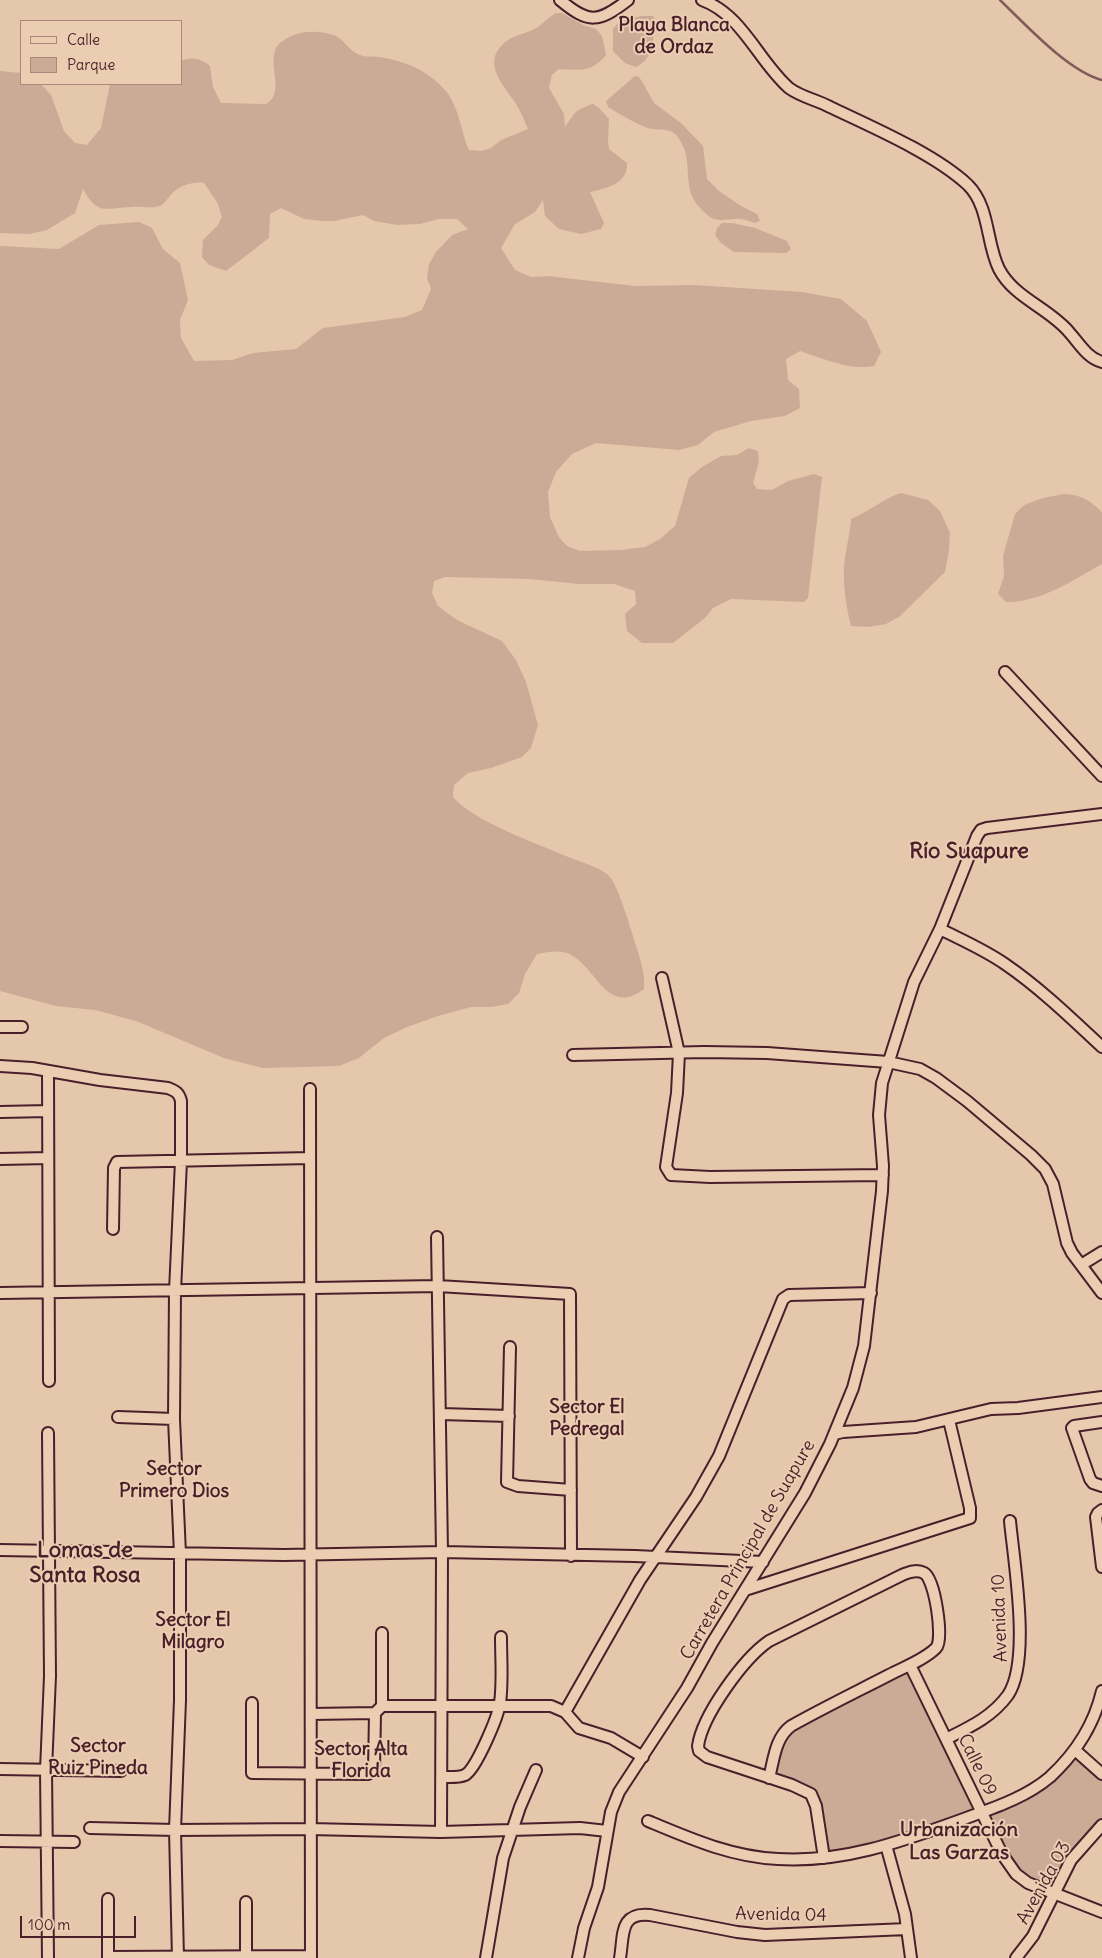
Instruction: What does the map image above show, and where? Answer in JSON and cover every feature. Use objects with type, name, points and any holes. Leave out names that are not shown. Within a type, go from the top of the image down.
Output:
[{"type":"street","points":[[560,0],[580,16],[594,18],[610,14],[628,0]]},
{"type":"street","points":[[702,0],[726,12],[780,78],[796,93],[832,108],[927,156],[968,186],[975,193],[981,205],[1000,270],[1014,288],[1059,321],[1089,355],[1102,362]]},
{"type":"street","points":[[1005,672],[1102,776]]},
{"type":"street","name":"Carretera Principal de Suapure","points":[[578,1958],[584,1928],[598,1887],[611,1812],[619,1792],[688,1688],[712,1643],[813,1479],[853,1388],[859,1369],[871,1293],[883,1175],[879,1106],[882,1083],[914,982],[940,930],[977,836],[981,830],[1102,814]]},
{"type":"street","points":[[940,930],[986,953],[1012,969],[1055,1004],[1102,1047]]},
{"type":"street","points":[[662,978],[679,1052],[677,1093],[666,1167],[671,1175],[710,1177],[883,1175]]},
{"type":"street","points":[[0,1027],[22,1027]]},
{"type":"street","points":[[573,1055],[679,1052],[767,1053],[888,1062],[920,1069],[936,1078],[1031,1155],[1045,1169],[1053,1184],[1067,1243],[1080,1265],[1102,1293]]},
{"type":"street","points":[[0,1066],[168,1088],[175,1090],[180,1095],[181,1161],[175,1291],[174,1419],[180,1554],[180,1700],[175,1830],[178,1957]]},
{"type":"street","points":[[48,1071],[49,1382]]},
{"type":"street","points":[[108,1899],[108,1958],[311,1957],[310,1089]]},
{"type":"street","points":[[0,1112],[48,1111]]},
{"type":"street","points":[[0,1159],[48,1158]]},
{"type":"street","points":[[114,1229],[114,1168],[117,1162],[310,1158]]},
{"type":"street","points":[[438,1237],[442,1552],[441,1832]]},
{"type":"street","points":[[1080,1265],[1102,1252]]},
{"type":"street","points":[[0,1293],[438,1286],[570,1294],[571,1556]]},
{"type":"street","points":[[565,1712],[640,1580],[696,1497],[719,1456],[783,1299],[789,1296],[871,1293]]},
{"type":"street","points":[[510,1347],[507,1482],[518,1486],[570,1490]]},
{"type":"street","points":[[834,1434],[916,1427],[991,1409],[1018,1408],[1102,1396]]},
{"type":"street","points":[[440,1414],[508,1416]]},
{"type":"street","points":[[118,1417],[174,1419]]},
{"type":"street","points":[[745,1590],[970,1518],[970,1508],[949,1420]]},
{"type":"street","points":[[1102,1422],[1074,1426],[1072,1428],[1090,1478],[1093,1483],[1102,1486]]},
{"type":"street","points":[[48,1433],[50,1550],[50,1676],[46,1770],[48,1958]]},
{"type":"street","points":[[1102,1510],[1096,1517],[1102,1567]]},
{"type":"street","name":"Avenida 10","points":[[946,1739],[984,1719],[1000,1705],[1015,1681],[1020,1649],[1010,1521]]},
{"type":"street","points":[[0,1550],[284,1555],[310,1553],[442,1552],[655,1557],[763,1562]]},
{"type":"street","points":[[769,1778],[778,1741],[785,1730],[797,1722],[910,1665],[936,1648],[940,1640],[934,1588],[928,1576],[920,1571],[909,1572],[781,1634],[763,1646],[745,1662],[730,1682],[703,1728],[698,1746],[699,1751],[707,1757],[769,1778],[792,1785],[811,1794],[816,1806],[824,1858]]},
{"type":"street","points":[[252,1703],[252,1773],[368,1774],[372,1772],[374,1770],[382,1633]]},
{"type":"street","points":[[442,1777],[460,1777],[473,1768],[500,1705],[501,1637]]},
{"type":"street","name":"Calle 09","points":[[910,1665],[1002,1854],[1016,1874],[1028,1883],[1102,1912]]},
{"type":"street","points":[[648,1821],[706,1845],[745,1856],[780,1860],[848,1855],[886,1846],[1015,1799],[1037,1786],[1058,1769],[1075,1750],[1092,1722],[1102,1691]]},
{"type":"street","points":[[311,1714],[441,1706],[552,1706],[565,1712],[578,1728],[611,1738],[643,1757]]},
{"type":"street","points":[[1075,1750],[1102,1774]]},
{"type":"street","points":[[0,1769],[121,1772]]},
{"type":"street","points":[[486,1958],[503,1858],[520,1807],[536,1770]]},
{"type":"street","name":"Avenida 03","points":[[1016,1958],[1033,1936],[1071,1860],[1102,1825]]},
{"type":"street","points":[[90,1828],[175,1830],[310,1829],[441,1832],[580,1828],[607,1831]]},
{"type":"street","points":[[0,1841],[74,1842]]},
{"type":"street","points":[[886,1846],[900,1893],[911,1958]]},
{"type":"street","points":[[246,1902],[246,1957]]},
{"type":"street","name":"Avenida 04","points":[[620,1958],[625,1924],[638,1914],[764,1935],[907,1930]]},
{"type":"green space","points":[[556,13],[562,13],[583,25],[596,29],[602,36],[606,55],[601,61],[590,68],[580,70],[559,69],[552,75],[549,88],[564,114],[565,127],[582,108],[593,104],[599,108],[609,119],[609,149],[627,163],[624,176],[615,184],[590,192],[604,223],[601,229],[581,234],[559,229],[545,216],[543,200],[535,212],[515,224],[501,248],[515,270],[531,277],[548,276],[635,286],[695,285],[802,292],[841,299],[867,321],[881,352],[874,366],[855,367],[800,351],[786,359],[788,380],[799,389],[800,408],[785,416],[751,421],[714,432],[698,445],[679,450],[596,443],[572,454],[556,472],[548,492],[550,517],[559,537],[567,546],[580,551],[621,550],[645,547],[660,539],[675,526],[689,478],[702,467],[721,456],[737,455],[749,448],[758,451],[759,462],[753,483],[757,489],[772,490],[788,481],[814,474],[822,477],[808,598],[804,602],[731,599],[713,608],[705,618],[673,643],[642,643],[627,631],[625,614],[636,604],[635,591],[614,584],[579,584],[530,579],[445,577],[434,581],[432,593],[438,606],[457,620],[502,641],[516,660],[526,682],[538,725],[531,748],[522,757],[491,768],[468,773],[454,785],[453,797],[476,815],[491,823],[597,868],[609,876],[616,887],[639,954],[644,975],[644,989],[631,996],[621,997],[611,994],[580,961],[571,955],[559,952],[537,954],[525,974],[519,993],[508,1004],[491,1007],[471,1007],[407,1027],[384,1038],[359,1058],[339,1066],[262,1068],[224,1058],[136,1021],[95,1010],[56,1006],[0,991],[0,246],[59,249],[99,225],[139,222],[152,228],[163,249],[180,263],[188,300],[180,320],[181,338],[194,361],[232,360],[253,353],[296,349],[323,328],[405,317],[422,310],[431,289],[427,278],[429,264],[436,252],[452,235],[468,229],[457,219],[439,219],[420,224],[397,225],[374,221],[363,215],[334,221],[322,221],[304,219],[281,208],[270,214],[269,238],[226,271],[209,265],[202,257],[203,240],[218,225],[222,217],[217,202],[204,183],[200,183],[181,187],[173,192],[162,205],[153,207],[103,209],[88,198],[83,189],[75,213],[47,230],[29,234],[0,233],[0,71],[20,73],[20,85],[42,85],[51,95],[64,131],[75,143],[87,145],[101,128],[110,85],[182,85],[182,61],[196,59],[210,66],[213,87],[221,103],[266,104],[272,99],[275,91],[274,56],[276,48],[281,42],[294,35],[322,32],[336,36],[359,55],[398,61],[431,77],[450,96],[457,111],[469,150],[482,151],[491,148],[501,140],[528,129],[518,107],[496,73],[495,59],[497,51],[506,41],[538,27]]},
{"type":"green space","points":[[653,16],[657,23],[650,53],[636,67],[625,63],[613,51],[613,29],[621,20]]},
{"type":"green space","points":[[635,76],[639,77],[654,103],[682,124],[703,146],[707,179],[719,191],[757,214],[760,221],[755,223],[743,219],[720,220],[709,217],[695,201],[691,192],[686,155],[677,136],[670,131],[640,125],[608,107],[606,101]]},
{"type":"green space","points":[[722,223],[733,223],[755,228],[787,241],[791,249],[786,253],[734,252],[721,243],[715,235],[717,228]]},
{"type":"green space","points":[[901,493],[928,500],[940,511],[950,533],[945,572],[899,617],[886,624],[868,627],[851,626],[845,596],[844,574],[851,519]]},
{"type":"green space","points":[[1064,494],[1085,499],[1102,512],[1102,564],[1044,595],[1031,599],[1006,602],[998,594],[1004,576],[1003,556],[1015,514],[1024,505],[1043,498]]},
{"type":"green space","points":[[910,1665],[982,1812],[824,1858],[814,1799],[769,1778],[782,1734]]},
{"type":"green space","points":[[1075,1750],[1102,1774],[1102,1825],[1085,1842],[1054,1894],[1020,1878],[982,1812],[1015,1799]]},
{"type":"waterway","points":[[1000,0],[1062,57],[1075,67],[1102,80]]},
{"type":"district","name":"Playa Blanca de Ordaz","points":[[674,37]]},
{"type":"district","name":"Río Suapure","points":[[969,852]]},
{"type":"district","name":"Sector El Pedregal","points":[[587,1419]]},
{"type":"district","name":"Sector Primero Dios","points":[[174,1481]]},
{"type":"district","name":"Lomas de Santa Rosa","points":[[85,1564]]},
{"type":"district","name":"Sector El Milagro","points":[[193,1632]]},
{"type":"district","name":"Sector Ruiz Pineda","points":[[98,1758]]},
{"type":"district","name":"Sector Alta Florida","points":[[361,1761]]},
{"type":"district","name":"Urbanización Las Garzas","points":[[959,1842]]}]
